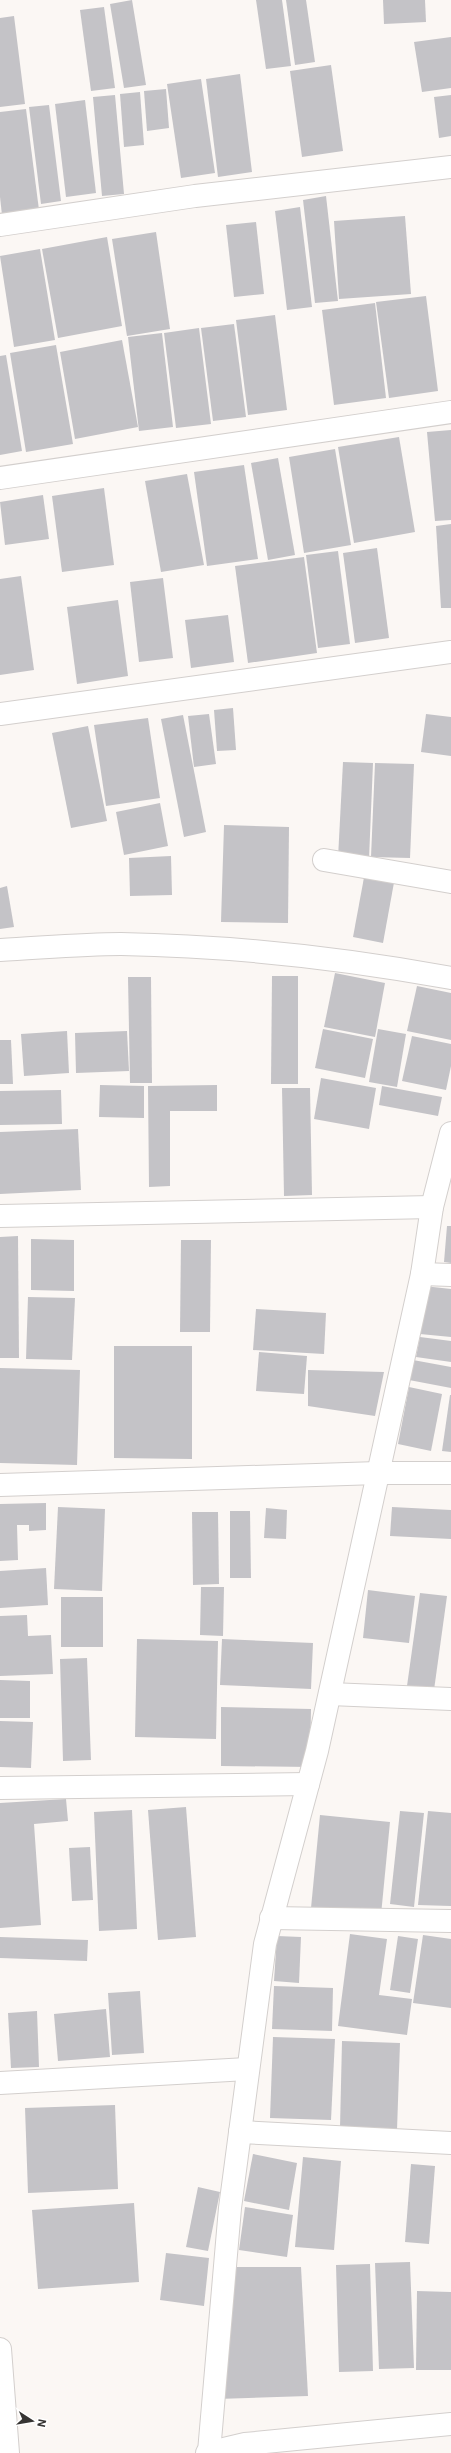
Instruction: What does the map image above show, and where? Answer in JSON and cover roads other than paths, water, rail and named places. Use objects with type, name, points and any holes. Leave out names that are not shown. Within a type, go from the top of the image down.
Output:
[{"type":"street","points":[[0,225],[195,196],[451,167]]},
{"type":"street","points":[[0,478],[451,412]]},
{"type":"street","points":[[0,714],[451,652]]},
{"type":"street","points":[[324,860],[451,882]]},
{"type":"street","points":[[0,950],[119,944],[211,947],[392,968],[451,978]]},
{"type":"street","points":[[451,1133],[432,1207],[422,1274],[330,1694],[308,1784],[264,1944],[230,2208],[208,2453],[245,2444],[451,2424]]},
{"type":"street","points":[[0,1216],[432,1207]]},
{"type":"street","points":[[422,1274],[451,1275]]},
{"type":"street","points":[[0,1485],[378,1473],[451,1473]]},
{"type":"street","points":[[330,1694],[451,1699]]},
{"type":"street","points":[[0,1788],[308,1784]]},
{"type":"street","points":[[271,1918],[451,1921]]},
{"type":"street","points":[[0,2083],[248,2068]]},
{"type":"street","points":[[240,2132],[451,2143]]},
{"type":"street","points":[[0,2349],[8,2453]]},
{"type":"street","points":[[429,2425],[451,2420]]}]
